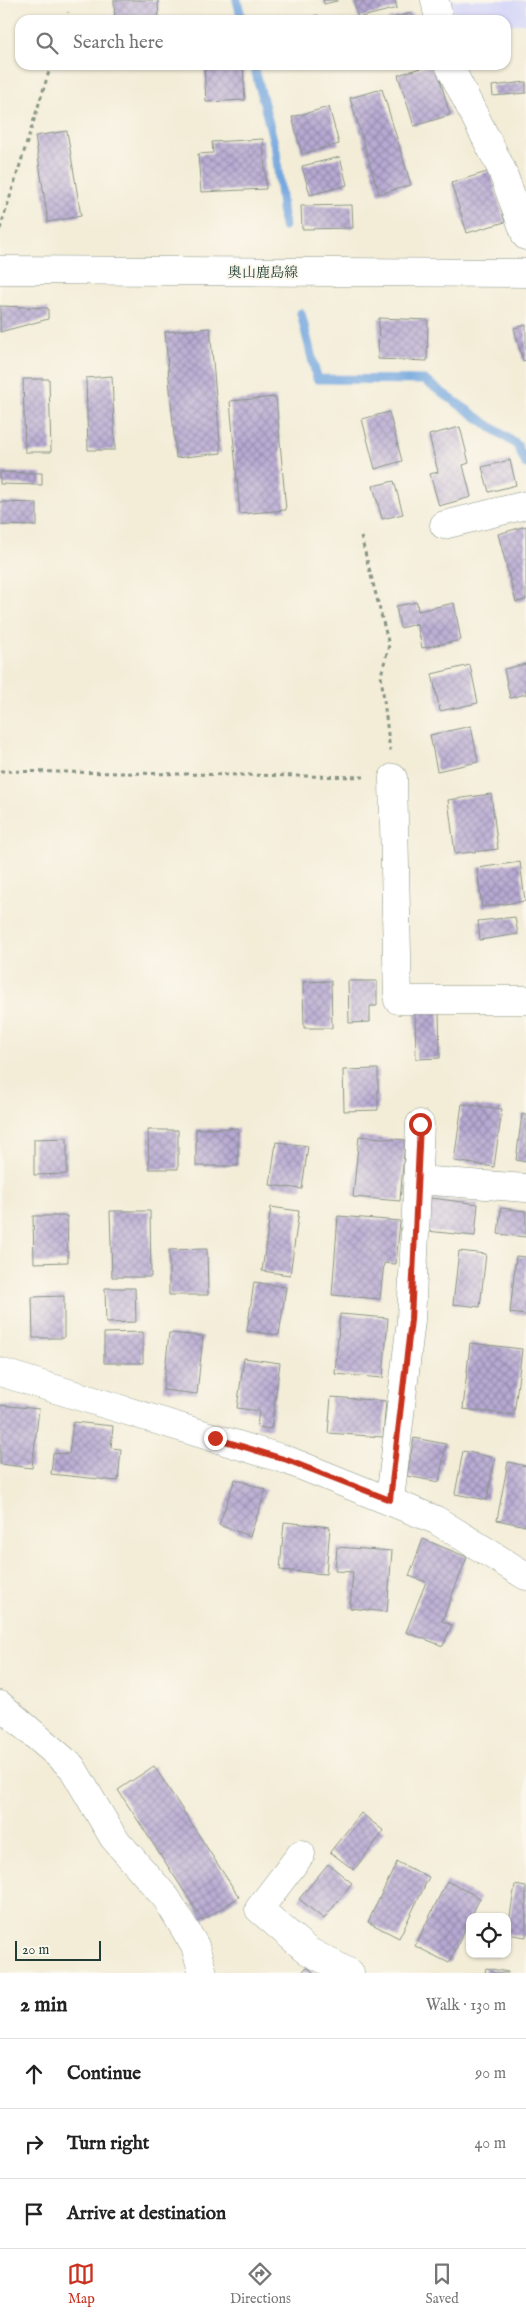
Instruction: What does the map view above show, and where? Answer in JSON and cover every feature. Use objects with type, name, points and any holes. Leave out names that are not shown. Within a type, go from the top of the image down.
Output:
[{"type":"street","points":[[435,0],[438,15]]},
{"type":"street","points":[[452,70],[502,168],[526,236]]},
{"type":"street","name":"奥山鹿島線","points":[[0,270],[526,273]]},
{"type":"street","points":[[444,525],[526,505]]},
{"type":"street","points":[[393,778],[398,1000],[526,1000]]},
{"type":"street","points":[[390,1500],[411,1320],[420,1124]]},
{"type":"street","points":[[418,1180],[526,1188]]},
{"type":"street","points":[[0,1372],[287,1460],[436,1520],[526,1576]]},
{"type":"street","points":[[0,1705],[72,1767],[113,1837],[167,1898],[195,1946],[203,1973]]},
{"type":"street","points":[[301,1854],[259,1909],[308,1951],[350,1973]]},
{"type":"path","points":[[0,229],[49,70]]},
{"type":"path","points":[[0,771],[393,778],[381,675],[389,645],[361,537]]},
{"type":"shaded area","points":[[450,0],[526,0],[526,23],[511,24],[511,15],[454,15]]},
{"type":"building","points":[[114,0],[158,0],[159,15],[115,15]]},
{"type":"building","points":[[323,0],[337,0],[337,1],[324,4]]},
{"type":"building","points":[[362,0],[395,0],[397,8],[370,15],[357,15],[354,2]]},
{"type":"building","points":[[204,70],[243,70],[245,100],[206,102]]},
{"type":"building","points":[[414,70],[437,70],[450,115],[414,126],[398,75]]},
{"type":"building","points":[[526,82],[526,93],[493,96],[492,86]]},
{"type":"building","points":[[382,89],[411,185],[379,194],[350,98]]},
{"type":"building","points":[[329,107],[339,144],[302,154],[292,117]]},
{"type":"building","points":[[67,131],[81,216],[48,222],[35,136]]},
{"type":"building","points":[[263,139],[266,189],[201,192],[198,154],[213,153],[212,142]]},
{"type":"building","points":[[340,157],[347,185],[310,195],[302,166]]},
{"type":"building","points":[[490,171],[505,222],[467,233],[451,183]]},
{"type":"building","points":[[352,205],[353,228],[302,229],[301,206]]},
{"type":"building","points":[[0,306],[48,308],[48,319],[0,332]]},
{"type":"building","points":[[379,318],[428,320],[427,361],[378,359]]},
{"type":"building","points":[[526,325],[526,360],[523,361],[514,328]]},
{"type":"building","points":[[210,328],[221,453],[176,458],[165,332]]},
{"type":"building","points":[[112,376],[115,450],[88,450],[86,378]]},
{"type":"building","points":[[23,379],[49,379],[51,452],[25,452]]},
{"type":"building","points":[[276,397],[286,510],[240,514],[230,401]]},
{"type":"building","points":[[389,412],[402,461],[375,469],[362,419]]},
{"type":"building","points":[[460,427],[469,463],[463,465],[471,497],[439,506],[430,474],[438,472],[429,435]]},
{"type":"building","points":[[510,460],[516,485],[489,492],[482,467]]},
{"type":"building","points":[[0,472],[42,473],[42,485],[0,484]]},
{"type":"building","points":[[394,481],[403,514],[382,519],[373,486]]},
{"type":"building","points":[[0,502],[37,503],[37,526],[0,525]]},
{"type":"building","points":[[526,526],[526,600],[516,602],[498,534]]},
{"type":"building","points":[[417,602],[418,611],[454,603],[461,640],[422,648],[417,624],[400,628],[396,606]]},
{"type":"building","points":[[526,664],[526,694],[510,698],[504,669]]},
{"type":"building","points":[[470,665],[478,703],[440,711],[432,674]]},
{"type":"building","points":[[471,726],[478,762],[437,771],[430,735]]},
{"type":"building","points":[[491,794],[498,849],[455,854],[448,800]]},
{"type":"building","points":[[520,862],[525,901],[482,907],[477,868]]},
{"type":"building","points":[[515,917],[518,934],[480,940],[478,921]]},
{"type":"building","points":[[331,981],[332,1028],[304,1028],[303,982]]},
{"type":"building","points":[[348,981],[377,981],[377,1006],[370,1006],[370,1022],[349,1023]]},
{"type":"building","points":[[415,1012],[439,1012],[440,1058],[416,1059]]},
{"type":"building","points":[[378,1069],[378,1110],[344,1111],[343,1070]]},
{"type":"building","points":[[462,1104],[502,1109],[494,1167],[454,1161]]},
{"type":"building","points":[[522,1114],[526,1115],[526,1162],[516,1160]]},
{"type":"building","points":[[238,1128],[238,1166],[196,1166],[196,1129]]},
{"type":"building","points":[[148,1130],[178,1130],[178,1169],[149,1169]]},
{"type":"building","points":[[359,1136],[405,1140],[400,1201],[353,1197]]},
{"type":"building","points":[[67,1138],[67,1174],[34,1175],[34,1139]]},
{"type":"building","points":[[276,1142],[308,1146],[302,1189],[270,1185]]},
{"type":"building","points":[[431,1198],[478,1204],[475,1236],[427,1231]]},
{"type":"building","points":[[271,1207],[299,1211],[290,1275],[262,1271]]},
{"type":"building","points":[[501,1208],[526,1211],[526,1237],[498,1234]]},
{"type":"building","points":[[110,1211],[150,1211],[151,1277],[112,1277]]},
{"type":"building","points":[[33,1216],[67,1216],[68,1262],[34,1263]]},
{"type":"building","points":[[338,1216],[400,1221],[396,1264],[384,1263],[380,1299],[332,1295]]},
{"type":"building","points":[[207,1249],[208,1295],[169,1295],[169,1250]]},
{"type":"building","points":[[459,1251],[486,1254],[480,1307],[453,1304]]},
{"type":"building","points":[[516,1256],[526,1257],[526,1315],[510,1313]]},
{"type":"building","points":[[254,1282],[286,1287],[279,1335],[247,1331]]},
{"type":"building","points":[[105,1288],[135,1288],[136,1322],[106,1323]]},
{"type":"building","points":[[64,1296],[64,1338],[33,1338],[32,1297]]},
{"type":"building","points":[[340,1314],[388,1318],[383,1378],[335,1374]]},
{"type":"building","points":[[143,1332],[143,1363],[104,1363],[104,1333]]},
{"type":"building","points":[[169,1333],[203,1336],[197,1394],[163,1390]]},
{"type":"building","points":[[470,1343],[522,1349],[514,1415],[463,1409]]},
{"type":"building","points":[[244,1358],[280,1363],[271,1429],[257,1427],[259,1411],[237,1408]]},
{"type":"building","points":[[331,1397],[386,1401],[383,1437],[328,1433]]},
{"type":"building","points":[[0,1405],[39,1409],[32,1468],[0,1464]]},
{"type":"building","points":[[73,1422],[113,1426],[111,1448],[121,1449],[118,1481],[51,1474],[53,1453],[69,1454]]},
{"type":"building","points":[[414,1438],[446,1444],[439,1482],[407,1476]]},
{"type":"building","points":[[463,1451],[495,1458],[487,1500],[455,1494]]},
{"type":"building","points":[[508,1462],[526,1466],[526,1526],[497,1520]]},
{"type":"building","points":[[235,1479],[266,1490],[250,1536],[219,1525]]},
{"type":"building","points":[[284,1522],[330,1527],[326,1574],[280,1570]]},
{"type":"building","points":[[423,1539],[467,1557],[442,1621],[452,1625],[443,1646],[406,1632],[426,1582],[409,1576]]},
{"type":"building","points":[[337,1547],[392,1551],[387,1612],[350,1608],[353,1572],[335,1571]]},
{"type":"building","points":[[154,1766],[239,1897],[203,1920],[118,1790]]},
{"type":"building","points":[[361,1813],[384,1831],[354,1870],[330,1852]]},
{"type":"building","points":[[397,1862],[429,1877],[399,1938],[368,1922]]},
{"type":"building","points":[[328,1864],[352,1883],[324,1919],[299,1899]]},
{"type":"building","points":[[447,1881],[480,1898],[473,1913],[466,1913],[466,1927],[449,1963],[415,1946]]},
{"type":"building","points":[[515,1885],[526,1887],[526,1937],[511,1935],[510,1913]]},
{"type":"building","points":[[307,1967],[314,1973],[301,1973]]},
{"type":"building","points":[[486,1968],[508,1972],[508,1973],[485,1973]]},
{"type":"waterway","points":[[237,0],[241,15]]},
{"type":"waterway","points":[[255,70],[276,151],[284,226]]},
{"type":"waterway","points":[[301,313],[317,379],[424,380],[517,445],[526,464]]},
{"type":"route","points":[[215,1438],[287,1460],[390,1500],[411,1320],[420,1124]]}]
